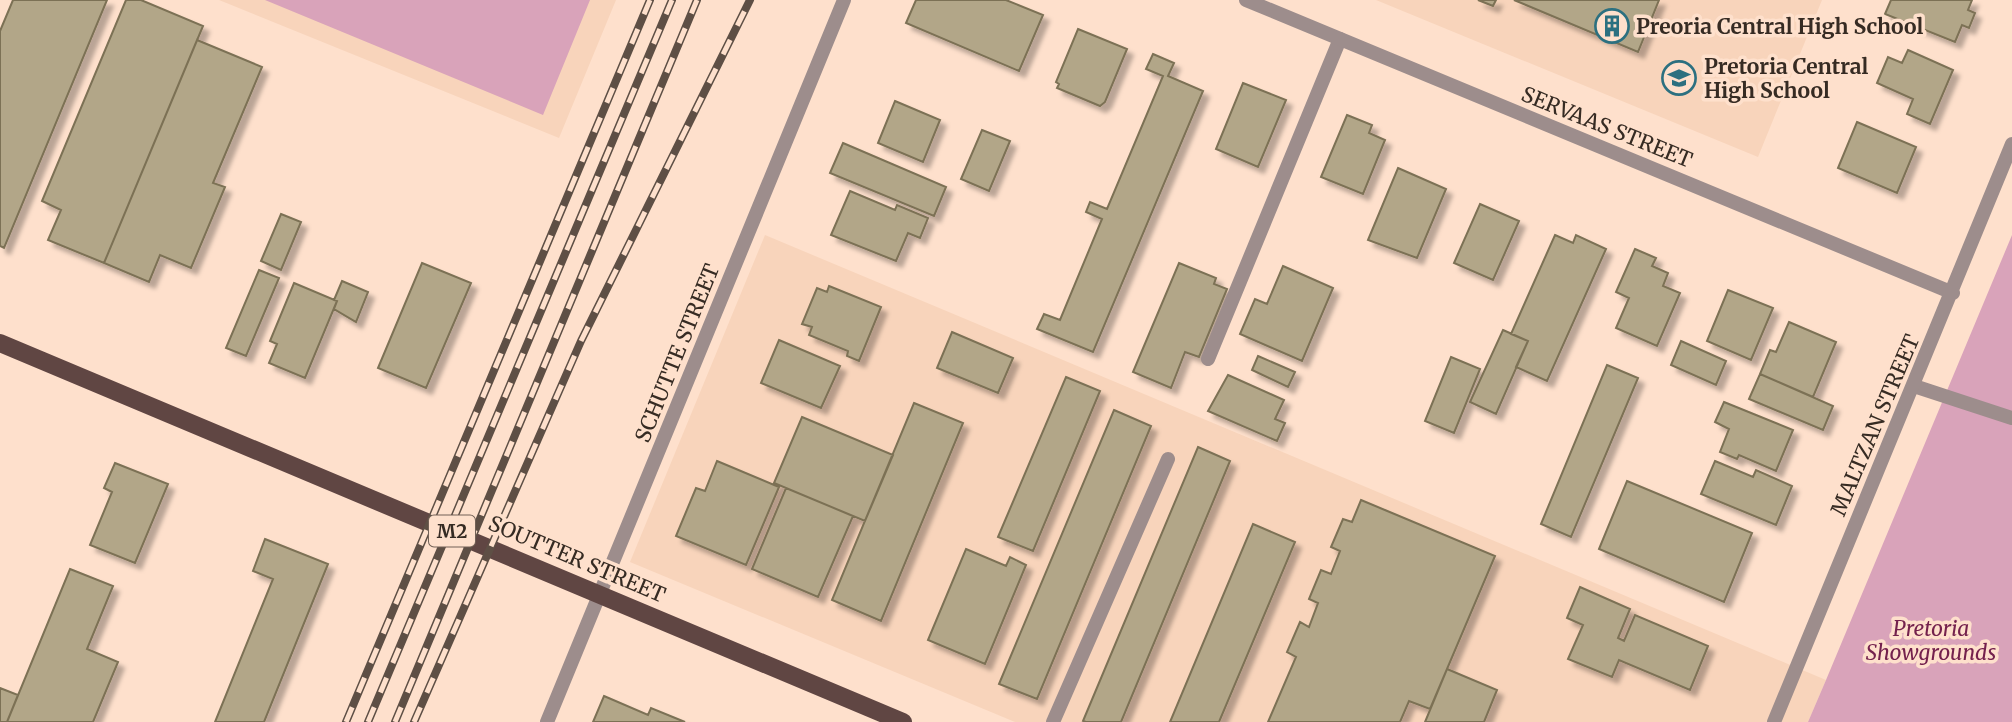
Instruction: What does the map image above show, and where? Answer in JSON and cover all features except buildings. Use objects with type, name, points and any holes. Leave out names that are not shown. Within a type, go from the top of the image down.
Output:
[{"type":"main road","name":"SOUTTER STREET","points":[[0,343],[903,722]]},
{"type":"street","name":"SCHUTTE STREET","points":[[547,722],[844,0]]},
{"type":"street","name":"SERVAAS STREET","points":[[1246,0],[1953,293]]},
{"type":"street","points":[[1208,359],[1340,39]]},
{"type":"street","name":"MALTZAN STREET","points":[[1774,722],[1953,293],[2012,144]]},
{"type":"street","points":[[1914,386],[2012,418]]},
{"type":"street","points":[[1054,722],[1168,459]]},
{"type":"shaded area","points":[[219,0],[616,0],[559,138]]},
{"type":"shaded area","name":"Pretoria Central High School","points":[[1376,0],[1822,0],[1758,157]]},
{"type":"shaded area","points":[[765,235],[1826,680],[1808,722],[1015,722],[630,562]]},
{"type":"green space","points":[[265,0],[590,0],[543,115]]},
{"type":"green space","name":"Pretoria Showgrounds","points":[[2012,235],[2012,722],[1808,722],[1826,680]]},
{"type":"railway","points":[[346,722],[650,0]]},
{"type":"railway","points":[[368,722],[672,0]]},
{"type":"railway","points":[[395,722],[697,0]]},
{"type":"railway","points":[[414,722],[581,341],[750,0]]},
{"type":"place","name":"Preoria Central High School","points":[[1612,26]]},
{"type":"place","name":"Pretoria Central High School","points":[[1679,78]]}]
